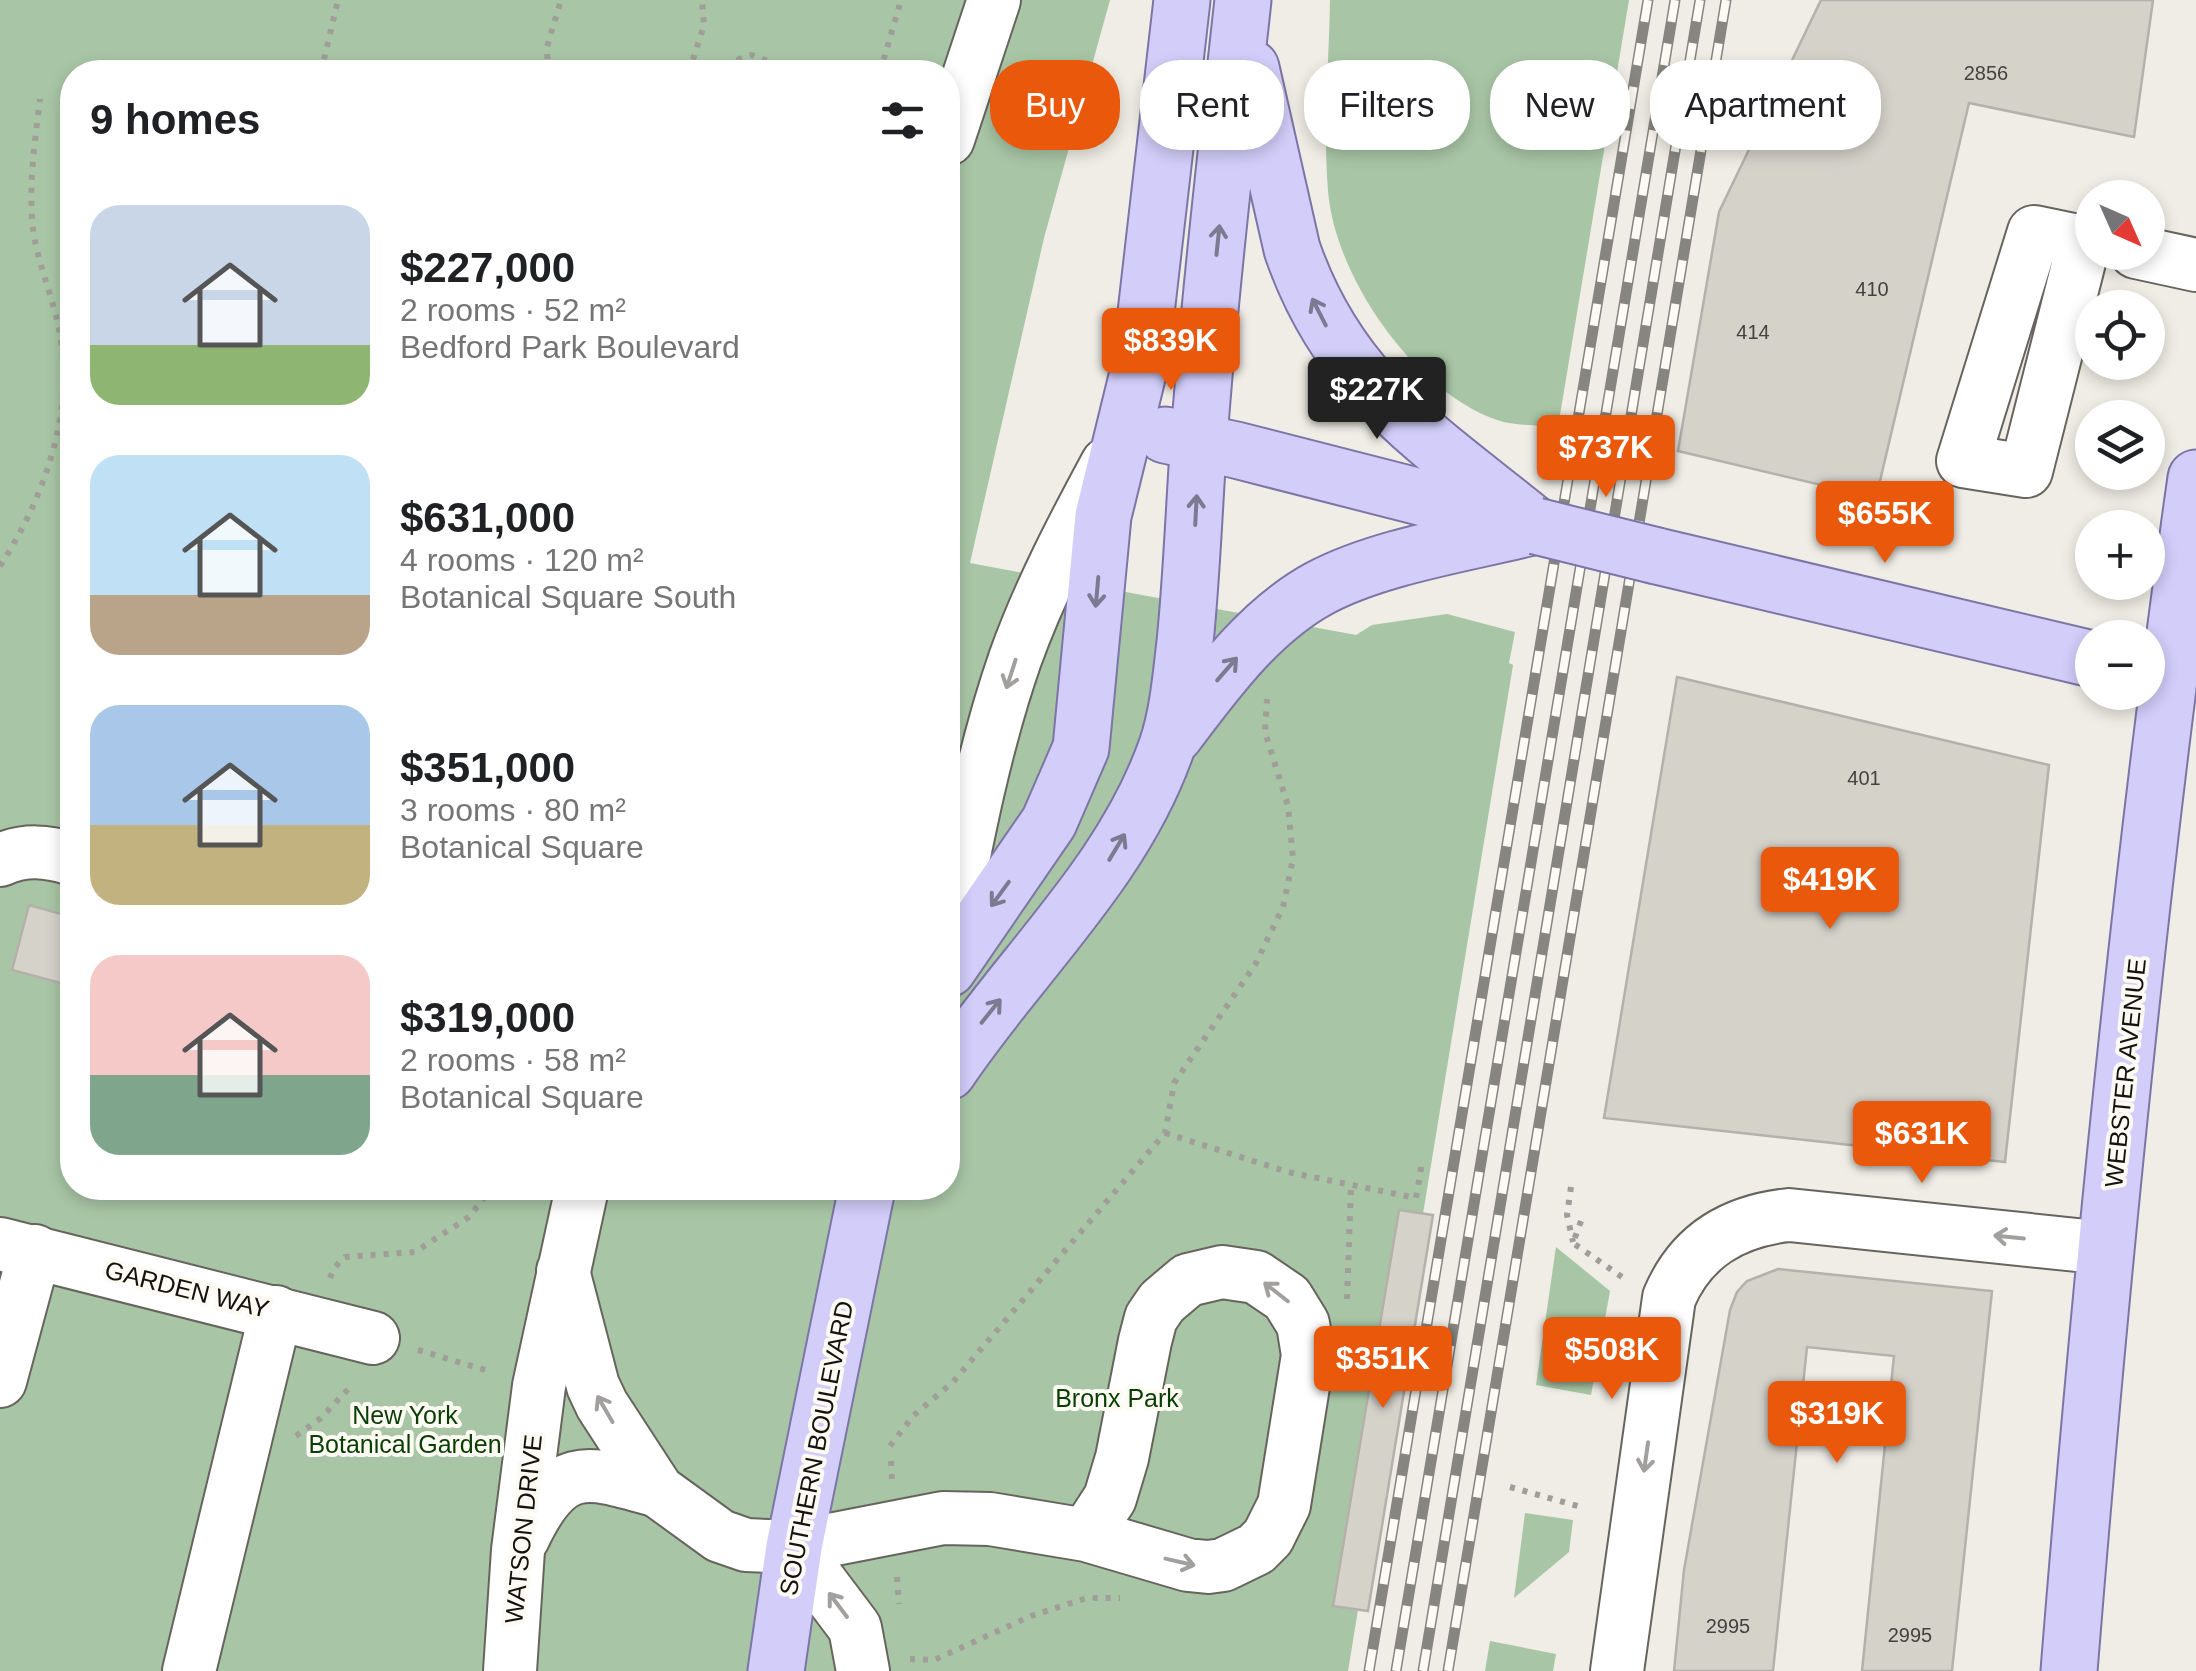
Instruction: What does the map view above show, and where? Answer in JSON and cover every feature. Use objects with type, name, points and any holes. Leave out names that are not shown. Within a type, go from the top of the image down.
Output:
[{"type":"main road","points":[[960,952],[1049,822],[1080,748],[1103,516],[1140,365],[1182,0]]},
{"type":"main road","points":[[960,1054],[1100,874],[1149,787],[1167,746],[1176,712],[1187,626],[1199,442],[1242,11]]},
{"type":"main road","points":[[1242,11],[1292,248],[1329,332],[1366,383],[1390,407],[1536,526]]},
{"type":"main road","points":[[1126,428],[1199,442],[2075,655]]},
{"type":"main road","name":"WEBSTER AVENUE","points":[[2069,1671],[2106,1248],[2196,478]]},
{"type":"main road","points":[[1167,746],[1243,651],[1275,620],[1316,590],[1367,569],[1536,526]]},
{"type":"main road","name":"SOUTHERN BOULEVARD","points":[[776,1671],[794,1547],[869,1200]]},
{"type":"street","points":[[960,103],[994,0]]},
{"type":"street","points":[[2165,258],[2196,264]]},
{"type":"street","points":[[960,884],[1014,661],[1085,504],[1126,428]]},
{"type":"street","points":[[0,860],[29,852],[60,855]]},
{"type":"street","name":"WATSON DRIVE","points":[[510,1671],[518,1550],[519,1380],[564,1271],[579,1200]]},
{"type":"street","points":[[1617,1671],[1669,1298],[1678,1276],[1707,1243],[1746,1223],[1809,1216],[2106,1248]]},
{"type":"street","points":[[0,1381],[17,1248]]},
{"type":"street","name":"GARDEN WAY","points":[[17,1248],[295,1317],[382,1353]]},
{"type":"street","points":[[564,1271],[593,1386],[658,1491]]},
{"type":"street","points":[[518,1550],[539,1505],[564,1482],[580,1475],[602,1475],[658,1491],[720,1536],[746,1545],[794,1547],[943,1518],[990,1518],[1086,1535],[1188,1566],[1208,1567],[1240,1559],[1268,1537],[1284,1506],[1307,1371],[1302,1324],[1287,1298],[1256,1277],[1222,1272],[1188,1280],[1162,1302],[1151,1318],[1110,1498],[1086,1535]]},
{"type":"street","points":[[189,1671],[295,1317]]},
{"type":"street","points":[[794,1547],[885,1665]]},
{"type":"path","points":[[324,60],[338,0]]},
{"type":"path","points":[[549,60],[550,31],[560,0]]},
{"type":"path","points":[[694,60],[704,26],[702,0]]},
{"type":"path","points":[[883,60],[900,0]]},
{"type":"path","points":[[738,60],[752,55],[765,60]]},
{"type":"path","points":[[40,99],[31,199],[34,233],[60,334]]},
{"type":"path","points":[[0,566],[40,486],[60,426]]},
{"type":"path","points":[[890,1446],[913,1416],[952,1382],[1165,1133],[1174,1083],[1255,965],[1283,907],[1293,859],[1288,806],[1265,732],[1267,691]]},
{"type":"path","points":[[1165,1133],[1288,1172],[1416,1198],[1422,1163]]},
{"type":"path","points":[[1571,1188],[1567,1215],[1574,1243],[1622,1277]]},
{"type":"path","points":[[295,1317],[345,1257],[414,1252],[469,1217],[482,1200]]},
{"type":"path","points":[[1574,1243],[1581,1222]]},
{"type":"path","points":[[290,1438],[300,1435],[320,1418],[382,1353],[519,1380]]},
{"type":"path","points":[[1510,1487],[1585,1508]]},
{"type":"path","points":[[885,1665],[934,1660],[1031,1616]]},
{"type":"green space","name":"Bronx Park","points":[[0,0],[1110,0],[1093,60],[990,60],[990,150],[1068,150],[1044,238],[970,563],[1356,635],[1372,625],[1447,614],[1515,632],[1509,663],[1513,665],[1348,1671],[0,1671]]},
{"type":"green space","points":[[1330,0],[1629,0],[1619,60],[1490,60],[1490,150],[1604,150],[1558,427],[1497,420],[1466,405],[1437,384],[1384,327],[1346,259],[1334,224],[1327,150],[1470,150],[1470,60],[1328,60]]},
{"type":"green space","points":[[1556,1247],[1610,1291],[1591,1395],[1536,1385]]},
{"type":"green space","points":[[1525,1513],[1573,1520],[1569,1552],[1514,1598]]},
{"type":"green space","points":[[1490,1641],[1556,1654],[1553,1671],[1485,1671]]},
{"type":"building","points":[[1821,0],[2153,0],[2134,137],[1969,103],[1876,498],[1678,451],[1719,212],[1749,150],[1881,150],[1881,60],[1792,60]]},
{"type":"building","points":[[1677,677],[2049,765],[2005,1162],[1604,1118]]},
{"type":"building","points":[[29,905],[60,914],[60,983],[12,970]]},
{"type":"building","points":[[1399,1210],[1433,1215],[1368,1611],[1333,1606]]},
{"type":"building","points":[[1778,1269],[1992,1291],[1952,1671],[1862,1671],[1894,1356],[1807,1347],[1773,1671],[1674,1671],[1684,1570],[1730,1310],[1737,1292],[1747,1281]]},
{"type":"railway","points":[[1369,1671],[1648,0]]},
{"type":"railway","points":[[1396,1671],[1675,0]]},
{"type":"railway","points":[[1423,1671],[1700,0]]},
{"type":"railway","points":[[1448,1671],[1726,0]]},
{"type":"park label","name":"New York Botanical Garden","points":[[405,1430]]}]
